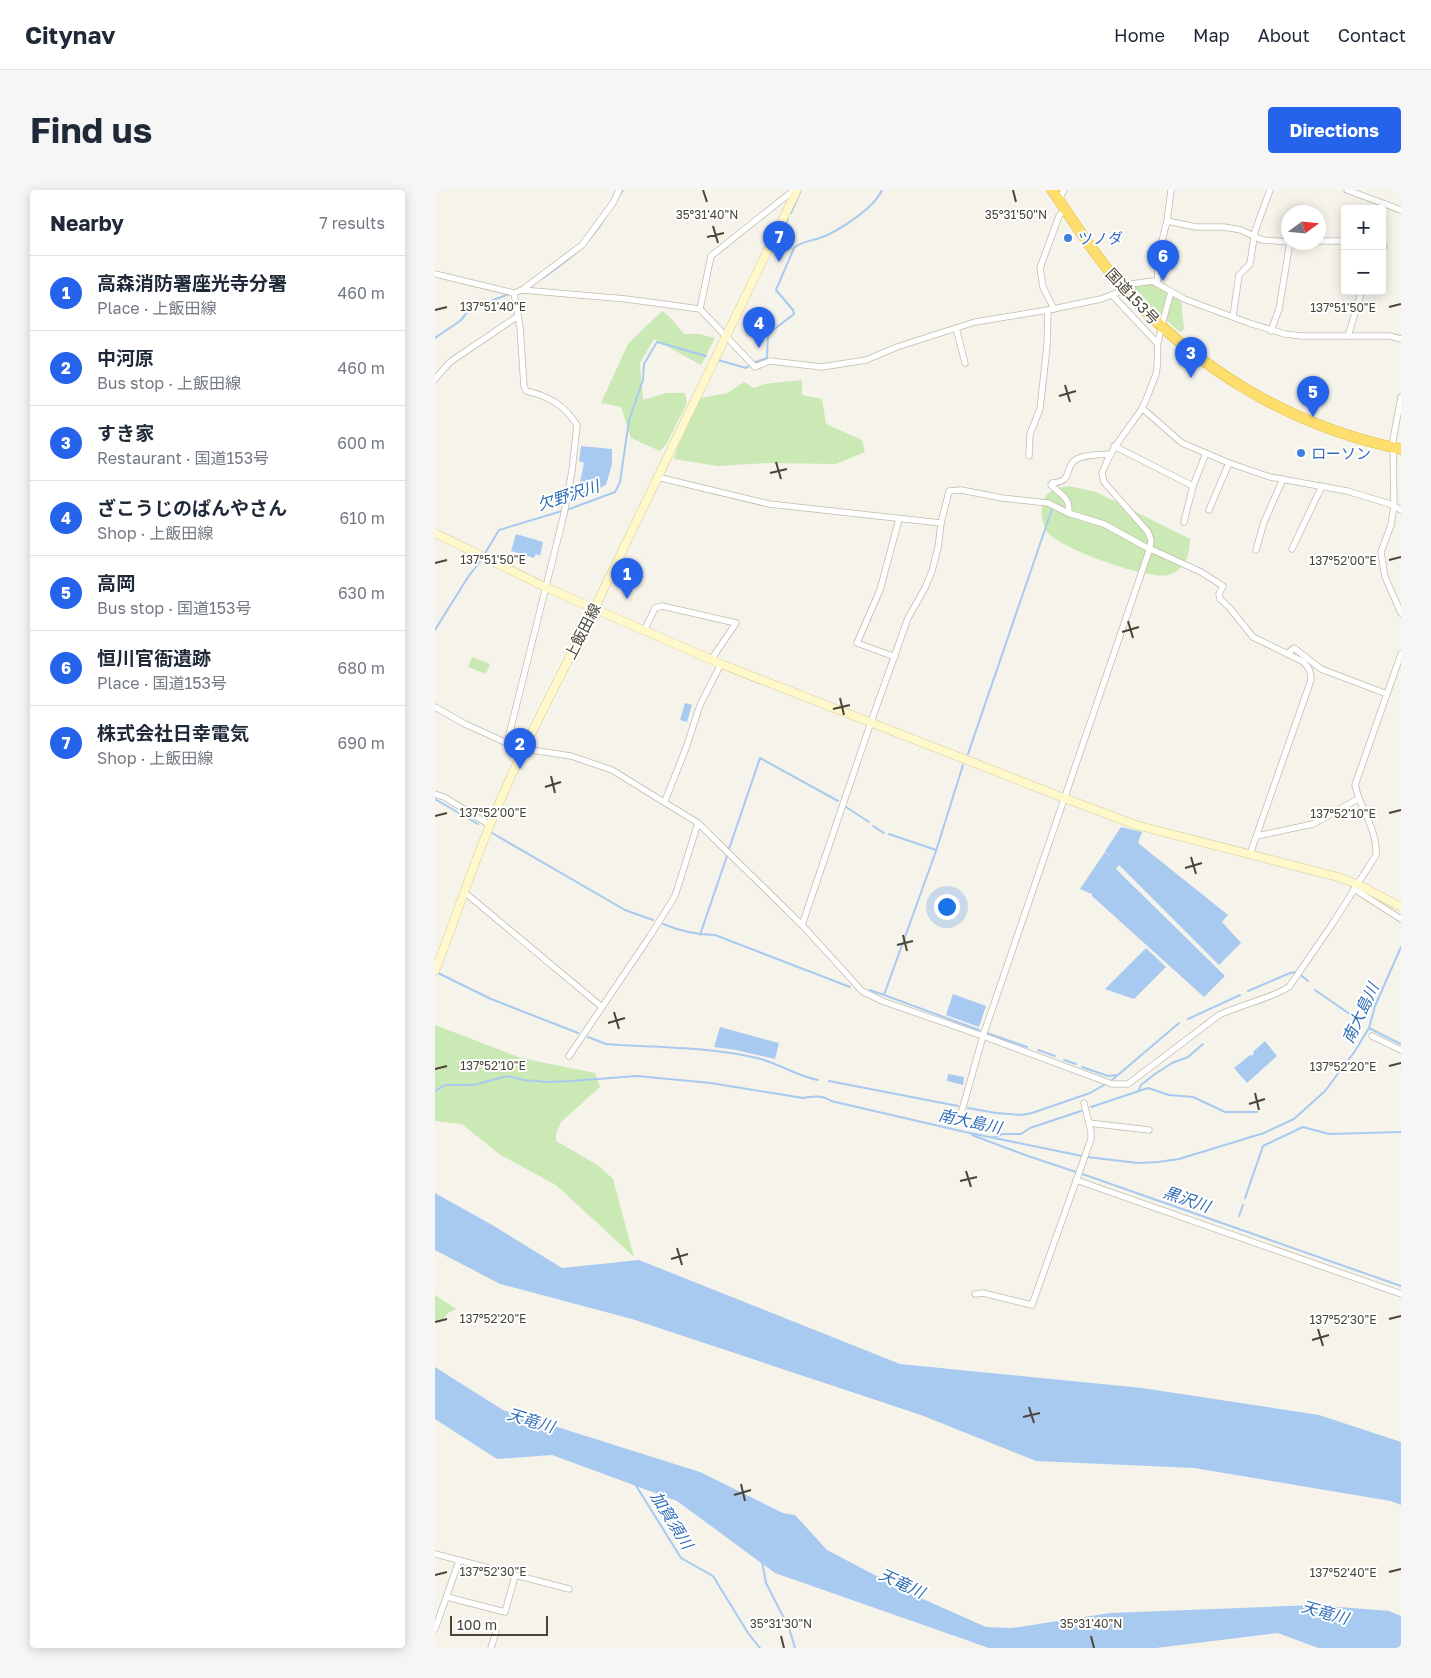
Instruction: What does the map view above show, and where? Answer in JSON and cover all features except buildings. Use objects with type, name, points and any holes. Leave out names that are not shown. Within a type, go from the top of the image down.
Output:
[{"type":"highway","name":"国道153号","points":[[1052,190],[1111,274],[1161,326],[1208,364],[1272,404],[1329,429],[1397,448]]},
{"type":"street","points":[[435,274],[514,293],[522,290],[582,245],[613,203],[619,190]]},
{"type":"street","points":[[700,310],[711,256],[795,190]]},
{"type":"street","name":"上飯田線","points":[[435,971],[490,825],[552,690],[594,608],[795,190]]},
{"type":"street","points":[[1029,456],[1030,434],[1040,409],[1051,310],[1043,287],[1040,268],[1059,216],[1064,190]]},
{"type":"street","points":[[1157,284],[1160,249],[1167,221],[1171,190]]},
{"type":"street","points":[[1233,316],[1239,275],[1250,264],[1254,236],[1270,190]]},
{"type":"street","points":[[1347,190],[1401,210]]},
{"type":"street","points":[[1167,221],[1195,227],[1224,227],[1241,230],[1262,240],[1281,241]]},
{"type":"street","points":[[1326,241],[1341,241]]},
{"type":"street","points":[[1271,331],[1279,309],[1288,250]]},
{"type":"street","points":[[1131,284],[1153,281],[1184,299],[1271,331],[1303,336],[1390,336],[1401,339]]},
{"type":"street","points":[[522,290],[626,299],[700,310],[755,367],[770,361],[822,367],[866,360],[897,347],[956,328],[994,318],[1051,310],[1119,292]]},
{"type":"street","points":[[961,1114],[983,1036],[1149,548],[1151,540],[1148,532],[1105,482],[1102,472],[1114,446],[1142,408],[1157,372],[1157,343],[1171,292]]},
{"type":"street","points":[[507,743],[565,511],[573,471],[577,425],[569,414],[553,399],[525,389],[514,293]]},
{"type":"street","points":[[1112,295],[1157,343]]},
{"type":"street","points":[[1348,336],[1360,295]]},
{"type":"street","points":[[435,379],[450,362],[518,316]]},
{"type":"street","points":[[956,328],[965,363]]},
{"type":"street","points":[[1401,397],[1394,435],[1397,448],[1394,506],[1391,524],[1381,552],[1385,577],[1401,613]]},
{"type":"street","points":[[1142,408],[1182,443],[1229,463],[1271,477],[1347,491],[1401,510]]},
{"type":"street","points":[[1394,435],[1401,436]]},
{"type":"street","points":[[1114,446],[1193,486]]},
{"type":"street","points":[[1184,522],[1193,486],[1206,453]]},
{"type":"street","points":[[1068,513],[1069,506],[1065,497],[1051,485],[1052,483],[1063,481],[1072,464],[1078,458],[1110,454]]},
{"type":"street","points":[[1209,510],[1229,463]]},
{"type":"street","points":[[657,477],[769,504],[941,523]]},
{"type":"street","points":[[1256,550],[1264,522],[1283,479]]},
{"type":"street","points":[[1293,550],[1322,486]]},
{"type":"street","points":[[802,924],[895,656],[909,618],[932,571],[949,491],[961,490],[1001,498],[1047,503],[1068,513],[1103,524],[1218,582],[1223,586],[1219,594],[1220,599],[1229,607],[1253,637],[1306,665],[1311,673],[1311,680],[1250,854]]},
{"type":"street","points":[[895,656],[857,643],[880,590],[899,518]]},
{"type":"street","points":[[435,533],[545,587],[711,660],[1064,798],[1136,825],[1338,877],[1401,907]]},
{"type":"street","points":[[644,631],[655,608],[661,606],[736,623],[711,660]]},
{"type":"street","points":[[1287,654],[1294,648],[1321,669],[1387,694]]},
{"type":"street","points":[[435,715],[437,708],[465,724],[507,743],[525,749],[571,756],[612,770],[665,801],[699,823],[802,924],[862,991],[875,998],[1112,1084],[1128,1084],[1219,1015],[1278,993],[1289,986],[1333,923],[1376,855],[1377,846],[1358,799],[1355,785],[1387,694],[1398,673],[1401,654]]},
{"type":"street","points":[[665,801],[686,748],[700,705],[721,664]]},
{"type":"street","points":[[435,794],[444,797],[490,825]]},
{"type":"street","points":[[1257,836],[1313,824],[1358,799]]},
{"type":"street","points":[[569,1056],[675,896],[699,823]]},
{"type":"street","points":[[1356,886],[1401,919]]},
{"type":"street","points":[[469,896],[602,1007]]},
{"type":"street","points":[[1372,1036],[1401,1050]]},
{"type":"street","points":[[975,1294],[983,1292],[1032,1305],[1091,1140],[1084,1103]]},
{"type":"street","points":[[1089,1123],[1149,1130]]},
{"type":"street","points":[[1077,1178],[1401,1294]]},
{"type":"street","points":[[435,1554],[569,1589]]},
{"type":"street","points":[[435,1629],[459,1561]]},
{"type":"street","points":[[447,1597],[505,1612],[515,1576]]},
{"type":"street","points":[[491,1648],[496,1632]]},
{"type":"green space","points":[[1151,284],[1168,293],[1163,315],[1153,309],[1134,287]]},
{"type":"green space","points":[[1173,297],[1181,301],[1184,329],[1180,332],[1166,320]]},
{"type":"green space","points":[[662,311],[669,316],[684,334],[699,334],[715,338],[701,365],[654,339],[640,363],[643,400],[666,393],[685,393],[687,403],[667,443],[660,451],[631,438],[621,407],[601,403],[628,344]]},
{"type":"green space","points":[[802,380],[802,395],[822,399],[826,424],[862,440],[865,452],[836,464],[768,463],[718,466],[674,459],[678,446],[701,398],[728,393],[744,382],[754,388],[765,384]]},
{"type":"green space","points":[[1069,486],[1096,492],[1190,539],[1188,556],[1182,566],[1179,570],[1168,575],[1142,573],[1105,562],[1056,540],[1048,533],[1044,525],[1042,504],[1046,496],[1051,492]]},
{"type":"green space","points":[[472,657],[490,664],[486,674],[468,667]]},
{"type":"green space","points":[[435,1025],[521,1058],[595,1073],[600,1087],[561,1122],[556,1133],[556,1141],[599,1166],[613,1179],[634,1257],[556,1185],[499,1154],[462,1124],[435,1121]]},
{"type":"green space","points":[[435,1295],[456,1309],[448,1313],[440,1323],[435,1322]]},
{"type":"water","points":[[581,446],[612,449],[612,464],[606,485],[577,496],[584,463],[579,461]]},
{"type":"water","points":[[516,534],[543,542],[540,556],[536,554],[534,558],[511,551]]},
{"type":"water","points":[[685,703],[692,705],[687,722],[680,720]]},
{"type":"water","points":[[1121,827],[1142,832],[1138,843],[1228,915],[1222,922],[1241,943],[1219,965],[1119,865],[1116,869],[1225,976],[1204,997],[1092,894],[1080,889],[1105,852],[1114,860],[1105,851]]},
{"type":"water","points":[[1146,948],[1166,967],[1134,999],[1105,989]]},
{"type":"water","points":[[953,994],[986,1006],[979,1027],[946,1015]]},
{"type":"water","points":[[720,1027],[779,1043],[775,1059],[714,1047]]},
{"type":"water","points":[[1265,1041],[1277,1056],[1247,1083],[1234,1068],[1254,1054],[1253,1052]]},
{"type":"water","points":[[948,1074],[964,1077],[963,1085],[947,1081]]},
{"type":"water","points":[[435,1193],[494,1226],[562,1268],[639,1260],[900,1364],[1142,1388],[1319,1415],[1401,1442],[1401,1505],[1391,1501],[1194,1468],[1036,1461],[921,1415],[632,1319],[500,1284],[435,1250]]},
{"type":"water","name":"天竜川","points":[[435,1367],[503,1410],[700,1472],[783,1513],[795,1515],[827,1550],[907,1592],[986,1627],[1012,1628],[1110,1613],[1315,1605],[1389,1611],[1401,1616],[1401,1648],[1318,1648],[1278,1633],[1156,1648],[989,1648],[775,1573],[677,1501],[552,1455],[497,1459],[435,1419]]},
{"type":"waterway","points":[[619,196],[623,190]]},
{"type":"waterway","points":[[791,213],[801,190]]},
{"type":"waterway","name":"欠野沢川","points":[[718,360],[746,368],[753,363],[767,358],[768,334],[794,314],[793,310],[776,290],[794,248],[828,235],[846,224],[872,204],[882,190]]},
{"type":"waterway","points":[[543,278],[579,250],[593,235],[607,215]]},
{"type":"waterway","points":[[781,233],[788,219]]},
{"type":"waterway","points":[[435,338],[460,321],[470,309],[509,294]]},
{"type":"waterway","name":"欠野沢川","points":[[567,510],[615,492],[620,482],[629,420],[643,380],[644,364],[657,342],[706,356]]},
{"type":"waterway","points":[[968,754],[1052,509]]},
{"type":"waterway","name":"欠野沢川","points":[[484,555],[499,530],[562,511]]},
{"type":"waterway","name":"欠野沢川","points":[[435,630],[468,577],[482,559]]},
{"type":"waterway","points":[[729,849],[760,758],[838,801]]},
{"type":"waterway","points":[[870,990],[884,995],[936,851],[963,765]]},
{"type":"waterway","points":[[435,799],[478,824]]},
{"type":"waterway","points":[[846,807],[869,822]]},
{"type":"waterway","points":[[873,826],[884,833]]},
{"type":"waterway","points":[[492,833],[625,910],[653,920]]},
{"type":"waterway","points":[[889,834],[936,850]]},
{"type":"waterway","points":[[700,935],[727,856]]},
{"type":"waterway","points":[[663,924],[688,932],[715,935],[850,987]]},
{"type":"waterway","name":"南大島川","points":[[1087,1157],[1138,1163],[1179,1159],[1264,1133],[1294,1119],[1325,1091],[1355,1051],[1369,1028],[1375,1006],[1401,947]]},
{"type":"waterway","points":[[436,972],[491,999],[578,1033]]},
{"type":"waterway","points":[[1248,991],[1296,972]]},
{"type":"waterway","points":[[1302,976],[1308,981]]},
{"type":"waterway","points":[[1315,990],[1354,1017]]},
{"type":"waterway","points":[[884,995],[979,1030]]},
{"type":"waterway","points":[[1188,1019],[1240,995]]},
{"type":"waterway","points":[[1112,1080],[1179,1023]]},
{"type":"waterway","points":[[1369,1028],[1401,1044]]},
{"type":"waterway","points":[[987,1033],[1027,1047]]},
{"type":"waterway","points":[[588,1037],[606,1044],[689,1048],[757,1058],[802,1076],[818,1080]]},
{"type":"waterway","points":[[1139,1090],[1141,1085],[1155,1074],[1172,1063],[1188,1057],[1203,1044]]},
{"type":"waterway","points":[[1038,1050],[1055,1056]]},
{"type":"waterway","points":[[1064,1060],[1076,1064]]},
{"type":"waterway","points":[[1082,1067],[1108,1076],[1116,1075]]},
{"type":"waterway","name":"南大島川","points":[[435,1091],[445,1085],[474,1085],[507,1076],[547,1082],[637,1076],[711,1083],[803,1098],[821,1097],[831,1101],[965,1132],[1082,1156]]},
{"type":"waterway","points":[[829,1081],[958,1106]]},
{"type":"waterway","points":[[968,1108],[1022,1115],[1090,1093],[1104,1085]]},
{"type":"waterway","points":[[1091,1107],[1148,1088],[1169,1095],[1193,1097],[1225,1112],[1257,1112]]},
{"type":"waterway","points":[[994,1137],[1003,1134],[1021,1134],[1030,1128],[1081,1111]]},
{"type":"waterway","points":[[1245,1198],[1263,1146],[1303,1127],[1329,1134],[1401,1132]]},
{"type":"waterway","name":"黒沢川","points":[[972,1135],[1401,1286]]},
{"type":"waterway","points":[[1239,1216],[1243,1205]]},
{"type":"waterway","name":"加賀須川","points":[[635,1484],[681,1558],[713,1576],[748,1633],[760,1648]]},
{"type":"waterway","points":[[762,1562],[766,1583],[789,1628],[795,1648]]},
{"type":"place","name":"ツノダ","points":[[1068,238]]},
{"type":"place","name":"株式会社日幸電気","points":[[779,262]]},
{"type":"place","name":"恒川官衙遺跡","points":[[1163,281]]},
{"type":"place","name":"ざこうじのぱんやさん","points":[[759,348]]},
{"type":"place","name":"すき家","points":[[1191,378]]},
{"type":"place","name":"高岡","points":[[1313,417]]},
{"type":"place","name":"ローソン","points":[[1301,453]]},
{"type":"place","name":"高森消防署座光寺分署","points":[[627,599]]},
{"type":"place","name":"中河原","points":[[520,769]]}]
